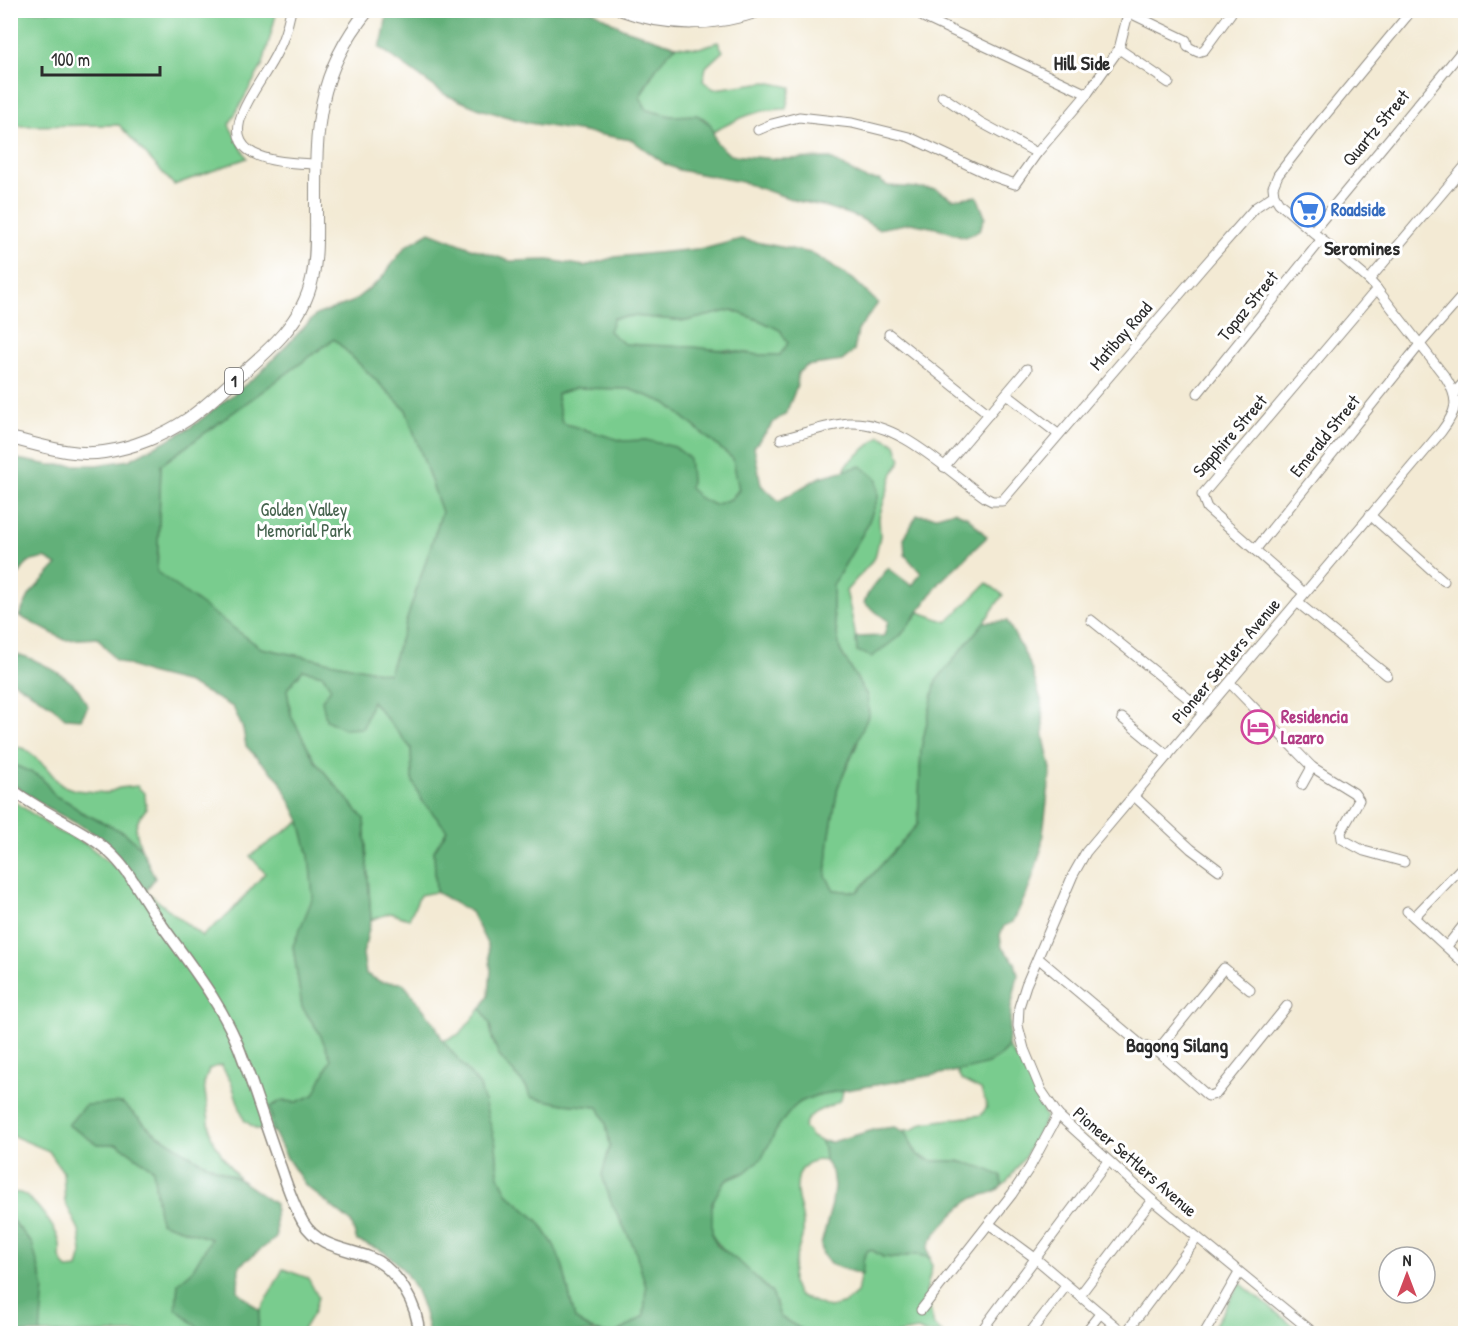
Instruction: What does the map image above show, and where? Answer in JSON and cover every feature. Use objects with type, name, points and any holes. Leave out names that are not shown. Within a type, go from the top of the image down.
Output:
[{"type":"highway","name":"1","points":[[10,438],[85,454],[118,450],[156,436],[187,420],[254,363],[299,315],[313,278],[319,112],[327,84],[348,40],[368,10]]},
{"type":"highway","points":[[622,10],[655,20],[684,23],[727,20],[761,10]]},
{"type":"main road","points":[[10,788],[35,806],[96,842],[120,863],[212,996],[225,1019],[238,1047],[286,1184],[303,1222],[311,1233],[324,1243],[372,1258],[385,1267],[397,1280],[411,1303],[419,1334]]},
{"type":"street","points":[[291,10],[283,40],[242,112],[238,129],[240,138],[248,150],[261,158],[316,164]]},
{"type":"street","points":[[1274,195],[1272,187],[1274,182],[1294,153],[1412,10]]},
{"type":"street","points":[[758,130],[798,117],[870,127],[909,136],[992,176],[1015,184],[1037,153],[1087,94],[1119,49],[1128,11],[1178,35],[1186,40],[1188,47],[1198,52],[1204,50],[1231,13]]},
{"type":"street","points":[[923,17],[1087,94]]},
{"type":"street","name":"Quartz Street","points":[[1313,231],[1466,46]]},
{"type":"street","points":[[1119,49],[1168,83]]},
{"type":"street","points":[[942,96],[980,122],[1037,153]]},
{"type":"street","points":[[1369,280],[1466,165]]},
{"type":"street","name":"Pioneer Settlers Avenue","points":[[1274,195],[1377,289],[1446,378],[1460,406],[1441,432],[1082,858],[1022,996],[1018,1026],[1024,1049],[1041,1090],[1058,1115],[1152,1200],[1239,1274],[1315,1334]]},
{"type":"street","name":"Matibay Road","points":[[944,467],[986,498],[997,502],[1006,498],[1058,434],[1256,207],[1274,195]]},
{"type":"street","name":"Topaz Street","points":[[1198,393],[1322,239]]},
{"type":"street","name":"Sapphire Street","points":[[1304,593],[1207,508],[1202,499],[1203,491],[1377,289]]},
{"type":"street","name":"Emerald Street","points":[[1256,550],[1421,343],[1466,291]]},
{"type":"street","points":[[890,334],[989,414]]},
{"type":"street","points":[[781,439],[843,424],[872,426],[903,437],[944,467],[1027,369]]},
{"type":"street","points":[[1454,393],[1466,381]]},
{"type":"street","points":[[1006,394],[1058,434]]},
{"type":"street","points":[[1370,515],[1444,581]]},
{"type":"street","points":[[1297,602],[1387,675]]},
{"type":"street","points":[[1090,620],[1205,712]]},
{"type":"street","points":[[1230,683],[1312,768],[1358,797],[1341,832],[1344,842],[1364,851],[1404,862]]},
{"type":"street","points":[[1122,718],[1168,756]]},
{"type":"street","points":[[1302,785],[1312,768]]},
{"type":"street","points":[[1134,796],[1191,849],[1219,870]]},
{"type":"street","points":[[1466,863],[1411,914],[1466,965]]},
{"type":"street","points":[[1447,946],[1466,922]]},
{"type":"street","points":[[1038,958],[1140,1044],[1156,1051],[1203,1093],[1212,1096],[1287,1006]]},
{"type":"street","points":[[1156,1051],[1224,968],[1250,990]]},
{"type":"street","points":[[921,1310],[989,1224],[1030,1167],[1058,1115]]},
{"type":"street","points":[[979,1334],[1108,1161]]},
{"type":"street","points":[[1080,1295],[1152,1200]]},
{"type":"street","points":[[989,1224],[1035,1258],[1125,1334],[1197,1238]]},
{"type":"street","points":[[1204,1334],[1239,1274]]},
{"type":"street","points":[[1029,1334],[1066,1286]]},
{"type":"street","points":[[1084,1334],[1100,1314]]},
{"type":"green space","points":[[10,11],[277,11],[263,64],[229,125],[247,158],[174,185],[119,125],[11,126]]},
{"type":"green space","points":[[388,11],[593,11],[622,28],[676,46],[655,69],[640,97],[647,110],[671,116],[697,115],[711,125],[716,142],[730,155],[778,159],[829,158],[866,179],[879,180],[888,186],[936,189],[953,199],[977,196],[985,217],[979,231],[965,237],[910,223],[878,229],[860,218],[823,206],[797,201],[742,182],[679,170],[665,164],[632,140],[529,123],[480,109],[446,95],[379,47]]},
{"type":"green space","points":[[718,42],[723,51],[706,67],[703,81],[714,89],[766,82],[791,87],[786,109],[748,115],[713,132],[702,117],[672,116],[647,110],[640,97],[662,58],[676,46],[699,48]]},
{"type":"green space","points":[[430,232],[510,261],[549,260],[585,266],[615,257],[707,248],[741,239],[811,253],[853,279],[878,303],[858,330],[854,351],[842,361],[806,366],[798,373],[797,386],[786,413],[774,422],[754,447],[761,485],[779,501],[820,477],[861,466],[877,479],[878,498],[866,528],[833,585],[833,612],[840,650],[867,696],[869,714],[838,787],[829,840],[826,876],[834,890],[857,892],[918,824],[921,749],[936,681],[984,622],[1007,621],[1029,662],[1042,703],[1044,738],[1051,769],[1041,850],[1030,886],[1013,922],[1004,926],[1000,935],[1002,948],[1015,962],[1018,975],[1011,1008],[1008,1047],[988,1064],[817,1095],[800,1102],[779,1125],[762,1158],[745,1172],[728,1179],[712,1203],[712,1235],[717,1245],[742,1264],[772,1293],[780,1317],[808,1333],[618,1333],[644,1316],[646,1287],[635,1249],[611,1202],[602,1175],[610,1146],[606,1123],[598,1107],[564,1104],[530,1097],[527,1088],[500,1057],[492,1038],[490,1024],[481,1008],[489,995],[491,970],[488,946],[471,912],[436,892],[434,851],[447,830],[421,799],[412,779],[411,748],[372,701],[363,728],[344,729],[326,720],[322,700],[331,688],[323,675],[303,670],[287,689],[291,716],[315,761],[364,819],[371,920],[363,954],[366,974],[381,982],[403,983],[435,1024],[443,1041],[480,1086],[496,1145],[498,1174],[507,1193],[539,1222],[554,1245],[563,1267],[575,1319],[594,1332],[607,1333],[429,1333],[416,1290],[404,1271],[385,1253],[357,1241],[351,1222],[306,1186],[287,1158],[274,1132],[270,1107],[281,1101],[297,1102],[314,1095],[331,1059],[319,1032],[302,1007],[293,946],[313,897],[309,856],[300,821],[279,779],[246,746],[243,729],[233,707],[188,683],[148,673],[115,660],[98,638],[65,640],[19,616],[30,594],[57,565],[45,558],[28,562],[11,585],[11,458],[50,465],[96,465],[129,460],[190,428],[259,374],[316,315],[352,302],[381,279],[406,246]],"holes":[[[732,310],[780,330],[788,343],[780,355],[759,355],[694,347],[624,344],[609,331],[614,318],[633,316],[686,321]],[[334,339],[406,410],[442,512],[389,674],[261,648],[157,572],[161,465]],[[576,388],[629,389],[666,403],[733,459],[739,490],[731,499],[714,505],[698,497],[690,488],[689,458],[675,447],[646,440],[623,441],[562,423],[557,394]]]},
{"type":"green space","points":[[731,310],[780,330],[789,343],[780,355],[759,355],[729,350],[624,344],[608,331],[614,318],[633,316],[686,321]]},
{"type":"green space","name":"Golden Valley Memorial Park","points":[[334,339],[406,410],[442,512],[389,674],[261,648],[157,573],[161,465]]},
{"type":"green space","points":[[576,388],[629,389],[666,403],[733,459],[739,489],[731,499],[714,505],[698,498],[690,488],[691,479],[646,440],[623,441],[562,423],[557,393]]},
{"type":"green space","points":[[880,436],[896,444],[901,460],[893,473],[879,517],[880,536],[875,558],[846,591],[857,651],[901,635],[919,612],[947,622],[987,583],[1003,595],[936,681],[921,749],[918,824],[857,892],[834,890],[826,876],[829,840],[838,787],[857,745],[867,696],[840,650],[833,612],[833,585],[866,528],[878,498],[877,479],[861,466],[844,471],[848,463]]},
{"type":"green space","points":[[954,511],[968,517],[987,537],[941,581],[901,635],[872,657],[857,651],[856,637],[884,636],[888,621],[864,603],[871,589],[888,568],[912,586],[921,573],[905,555],[904,539],[917,515],[937,516]]},
{"type":"green space","points":[[11,654],[37,661],[72,683],[88,706],[81,719],[65,718],[51,705],[11,680]]},
{"type":"green space","points":[[303,670],[323,675],[332,688],[371,700],[411,748],[412,779],[421,799],[447,830],[434,851],[436,892],[420,895],[409,919],[390,913],[371,920],[364,819],[315,761],[291,716],[287,689]]},
{"type":"green space","points":[[10,745],[25,749],[45,766],[61,785],[75,790],[107,793],[119,788],[137,786],[145,794],[146,809],[136,827],[141,848],[125,833],[81,812],[55,796],[41,777],[11,763]]},
{"type":"green space","points":[[10,763],[41,777],[55,796],[81,812],[125,833],[141,848],[155,878],[146,891],[133,882],[119,857],[89,830],[48,808],[11,783]]},
{"type":"green space","points":[[11,799],[57,831],[86,844],[202,936],[229,914],[265,873],[250,856],[300,821],[309,856],[314,897],[293,946],[302,1007],[319,1032],[331,1059],[314,1095],[297,1102],[281,1101],[270,1107],[274,1132],[256,1129],[244,1120],[231,1082],[221,1065],[209,1069],[204,1084],[211,1136],[240,1180],[194,1158],[152,1131],[122,1103],[97,1144],[118,1144],[153,1169],[160,1222],[212,1239],[192,1271],[178,1283],[176,1309],[199,1328],[200,1333],[40,1333],[32,1243],[11,1219],[11,1193],[25,1196],[44,1215],[58,1238],[60,1259],[67,1269],[78,1268],[82,1252],[79,1230],[65,1202],[63,1172],[49,1151],[11,1135]]},
{"type":"green space","points":[[481,1008],[490,1024],[492,1038],[500,1057],[527,1088],[530,1097],[564,1104],[598,1107],[606,1123],[610,1146],[602,1175],[611,1202],[635,1249],[646,1287],[644,1316],[618,1332],[595,1331],[575,1319],[563,1267],[554,1245],[539,1222],[507,1193],[498,1174],[496,1145],[443,1041],[460,1034]]},
{"type":"green space","points":[[1008,1047],[1027,1071],[1046,1118],[1026,1155],[1006,1183],[1002,1186],[1001,1176],[959,1161],[932,1161],[918,1155],[904,1130],[912,1130],[923,1123],[981,1115],[987,1107],[981,1090],[961,1080],[957,1071],[992,1060]]},
{"type":"green space","points":[[843,1091],[841,1100],[814,1113],[806,1121],[804,1127],[812,1137],[820,1141],[826,1156],[825,1161],[809,1163],[799,1175],[797,1193],[803,1220],[803,1233],[792,1271],[793,1284],[798,1295],[829,1308],[845,1303],[857,1293],[864,1256],[868,1250],[883,1257],[897,1258],[916,1254],[930,1258],[932,1266],[926,1292],[934,1326],[943,1333],[924,1333],[918,1330],[895,1334],[808,1333],[780,1317],[770,1291],[729,1254],[712,1234],[712,1209],[721,1185],[726,1180],[742,1174],[752,1165],[791,1109],[815,1096]]},
{"type":"green space","points":[[122,1103],[152,1131],[194,1158],[240,1180],[275,1204],[276,1238],[239,1266],[238,1291],[260,1311],[257,1333],[200,1333],[199,1328],[176,1309],[178,1283],[192,1271],[211,1239],[160,1222],[153,1169],[118,1144],[97,1144],[68,1125],[85,1105]]},
{"type":"green space","points":[[895,1127],[904,1132],[922,1158],[933,1161],[955,1161],[981,1167],[1001,1176],[1002,1186],[991,1193],[972,1199],[954,1214],[930,1243],[928,1248],[930,1258],[916,1254],[897,1258],[883,1257],[868,1250],[864,1256],[862,1275],[830,1264],[823,1255],[821,1245],[832,1204],[834,1186],[832,1171],[825,1161],[824,1148],[820,1141],[832,1142],[877,1129]]},
{"type":"green space","points":[[11,1219],[32,1243],[44,1288],[40,1333],[11,1333]]},
{"type":"green space","points":[[283,1269],[308,1278],[318,1297],[314,1312],[301,1333],[257,1334],[260,1311]]},
{"type":"green space","points":[[1240,1283],[1302,1333],[1210,1333]]},
{"type":"place","name":"Roadside","points":[[1308,210]]},
{"type":"place","name":"Residencia Lazaro","points":[[1258,727]]},
{"type":"district","name":"Hill Side","points":[[1082,63]]},
{"type":"district","name":"Seromines","points":[[1362,248]]},
{"type":"district","name":"Bagong Silang","points":[[1177,1045]]}]
